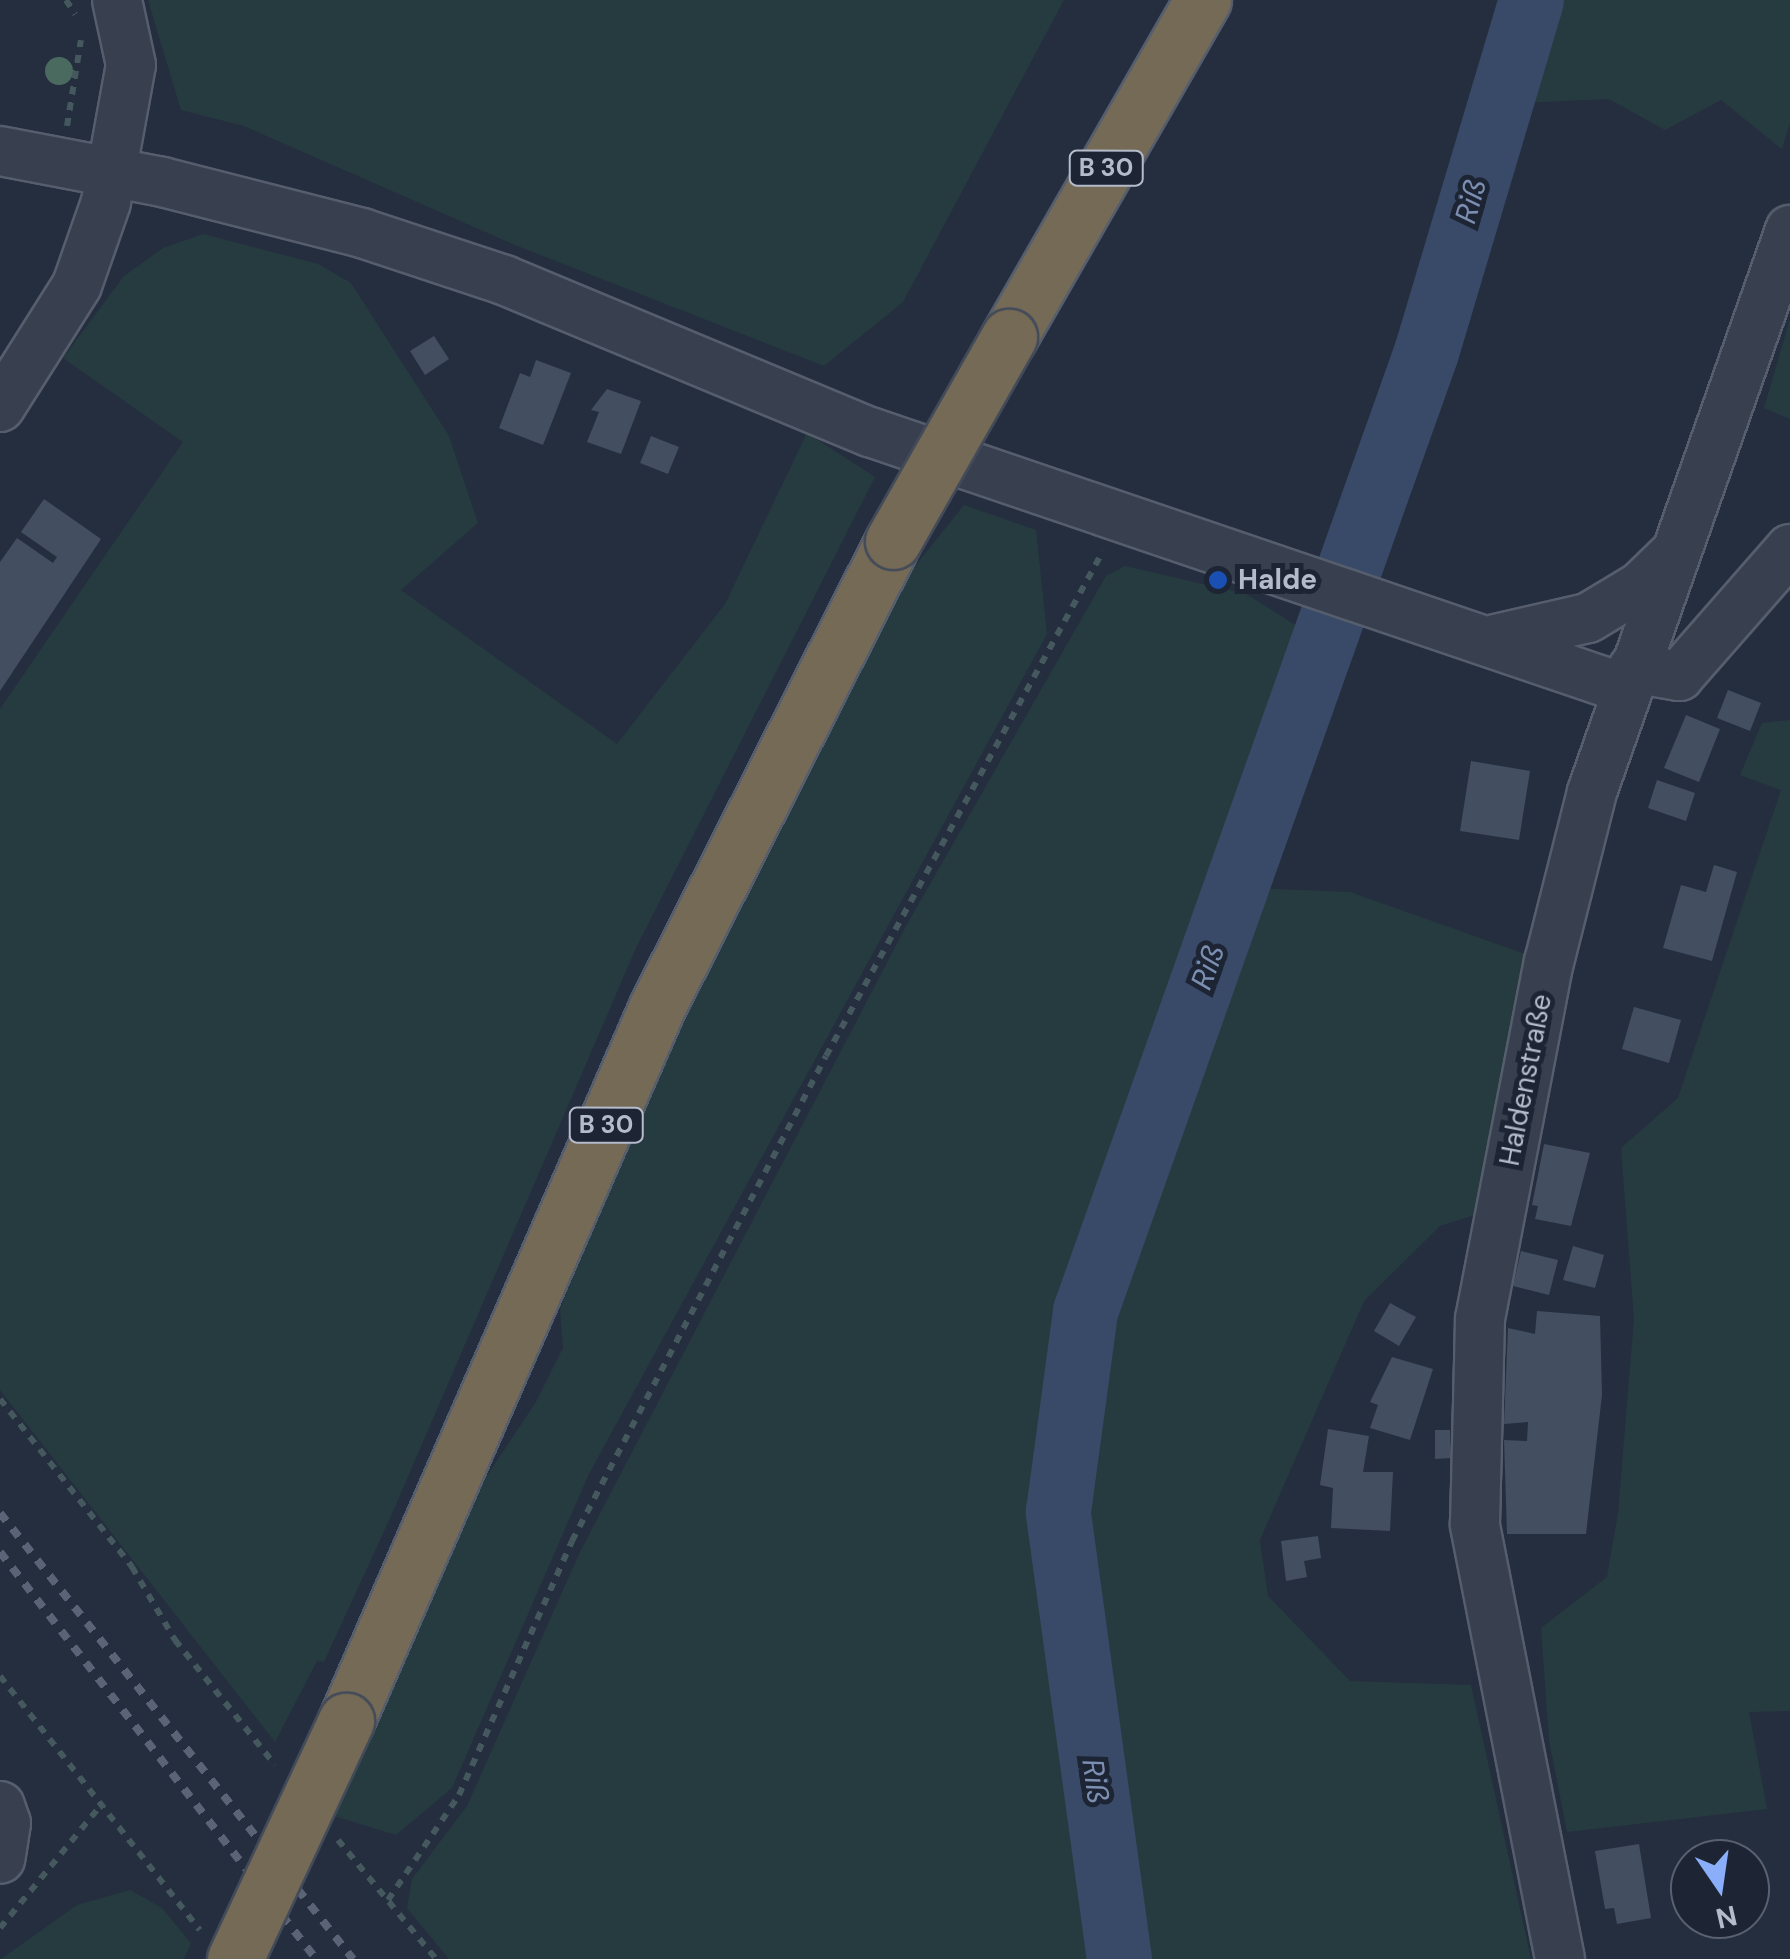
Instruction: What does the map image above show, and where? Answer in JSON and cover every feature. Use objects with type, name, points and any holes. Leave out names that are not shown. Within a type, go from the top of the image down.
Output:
[{"type":"highway","name":"B 30","points":[[222,1951],[346,1721],[657,1008],[894,541],[1203,0]]},
{"type":"street","points":[[0,407],[77,285],[113,172],[132,64],[117,0]]},
{"type":"street","points":[[0,151],[113,172],[346,228],[504,280],[870,432],[1490,640],[1629,678],[1667,677],[1694,665],[1790,549]]},
{"type":"street","name":"Haldenstraße","points":[[1560,1959],[1475,1524],[1474,1418],[1480,1318],[1549,962],[1629,678],[1790,230]]},
{"type":"street","points":[[1490,640],[1588,618],[1641,586],[1673,555]]},
{"type":"street","points":[[0,1806],[6,1823],[0,1859]]},
{"type":"path","points":[[62,162],[83,27],[66,0]]},
{"type":"path","points":[[388,1900],[459,1795],[590,1506],[835,1039],[1122,518]]},
{"type":"path","points":[[0,1399],[268,1756]]},
{"type":"path","points":[[0,1676],[222,1951]]},
{"type":"path","points":[[0,1928],[101,1804]]},
{"type":"path","points":[[341,1844],[436,1959]]},
{"type":"green space","points":[[148,0],[1064,0],[903,302],[824,366],[515,245],[244,126],[181,110]]},
{"type":"green space","points":[[1546,0],[1790,0],[1790,123],[1782,149],[1721,100],[1665,130],[1609,99],[1521,103]]},
{"type":"green space","points":[[203,234],[318,264],[351,283],[449,436],[478,523],[401,590],[617,744],[725,604],[807,433],[875,477],[636,948],[391,1516],[324,1662],[317,1661],[275,1742],[0,1390],[0,709],[183,442],[63,358],[124,276],[163,248]]},
{"type":"green space","points":[[1790,319],[1790,419],[1764,408]]},
{"type":"green space","points":[[964,505],[1036,530],[1047,634],[589,1474],[452,1788],[396,1835],[334,1816],[478,1489],[536,1402],[563,1348],[560,1309],[687,995],[915,566]]},
{"type":"green space","points":[[1125,566],[1246,594],[1297,626],[1204,886],[1350,892],[1528,955],[1487,1211],[1440,1226],[1364,1301],[1260,1540],[1268,1596],[1350,1681],[1471,1685],[1531,1959],[449,1959],[407,1908],[412,1879],[467,1806],[580,1552],[905,928],[1106,576]]},
{"type":"green space","points":[[1790,720],[1790,1711],[1749,1712],[1767,1809],[1567,1832],[1549,1740],[1541,1628],[1607,1577],[1618,1513],[1634,1319],[1621,1148],[1678,1098],[1781,790],[1740,775],[1762,723]]},
{"type":"green space","points":[[130,1890],[162,1908],[191,1943],[184,1959],[1,1959],[77,1905]]},
{"type":"building","points":[[434,336],[449,359],[425,375],[410,351]]},
{"type":"building","points":[[536,360],[571,373],[543,445],[499,428],[520,373],[530,377]]},
{"type":"building","points":[[607,389],[641,401],[621,454],[587,442],[599,412],[591,410]]},
{"type":"building","points":[[651,436],[679,447],[668,474],[640,463]]},
{"type":"building","points":[[44,499],[101,539],[0,691],[0,562],[17,538],[53,563],[57,557],[21,532]]},
{"type":"building","points":[[1728,690],[1761,703],[1750,731],[1717,718]]},
{"type":"building","points":[[1686,715],[1720,729],[1699,782],[1664,768]]},
{"type":"building","points":[[1471,761],[1530,771],[1519,840],[1460,831]]},
{"type":"building","points":[[1657,780],[1695,793],[1686,821],[1648,808]]},
{"type":"building","points":[[1714,865],[1737,872],[1712,961],[1663,948],[1681,885],[1706,892]]},
{"type":"building","points":[[1634,1007],[1681,1020],[1669,1063],[1622,1049]]},
{"type":"building","points":[[1544,1144],[1590,1153],[1571,1226],[1535,1219],[1538,1206],[1532,1205]]},
{"type":"building","points":[[1573,1246],[1604,1255],[1595,1288],[1563,1280]]},
{"type":"building","points":[[1521,1251],[1558,1260],[1549,1295],[1513,1286]]},
{"type":"building","points":[[1390,1303],[1416,1317],[1399,1346],[1374,1331]]},
{"type":"building","points":[[1537,1311],[1600,1316],[1602,1395],[1586,1534],[1507,1534],[1504,1440],[1527,1441],[1528,1422],[1504,1424],[1508,1328],[1535,1334]]},
{"type":"building","points":[[1392,1357],[1433,1369],[1410,1440],[1370,1428],[1378,1405],[1370,1402]]},
{"type":"building","points":[[1328,1429],[1369,1436],[1363,1472],[1393,1472],[1390,1531],[1331,1528],[1333,1488],[1320,1485]]},
{"type":"building","points":[[1435,1430],[1450,1430],[1451,1458],[1435,1459]]},
{"type":"building","points":[[1318,1536],[1321,1558],[1304,1561],[1307,1577],[1286,1581],[1281,1541]]},
{"type":"building","points":[[1639,1844],[1651,1918],[1617,1924],[1614,1908],[1605,1909],[1595,1851]]},
{"type":"waterway","name":"Riß","points":[[1119,1959],[1058,1511],[1085,1311],[1426,352],[1531,0]]},
{"type":"railway","points":[[0,1513],[353,1959]]},
{"type":"railway","points":[[0,1552],[316,1959]]},
{"type":"place","name":"Halde","points":[[1218,580]]}]
